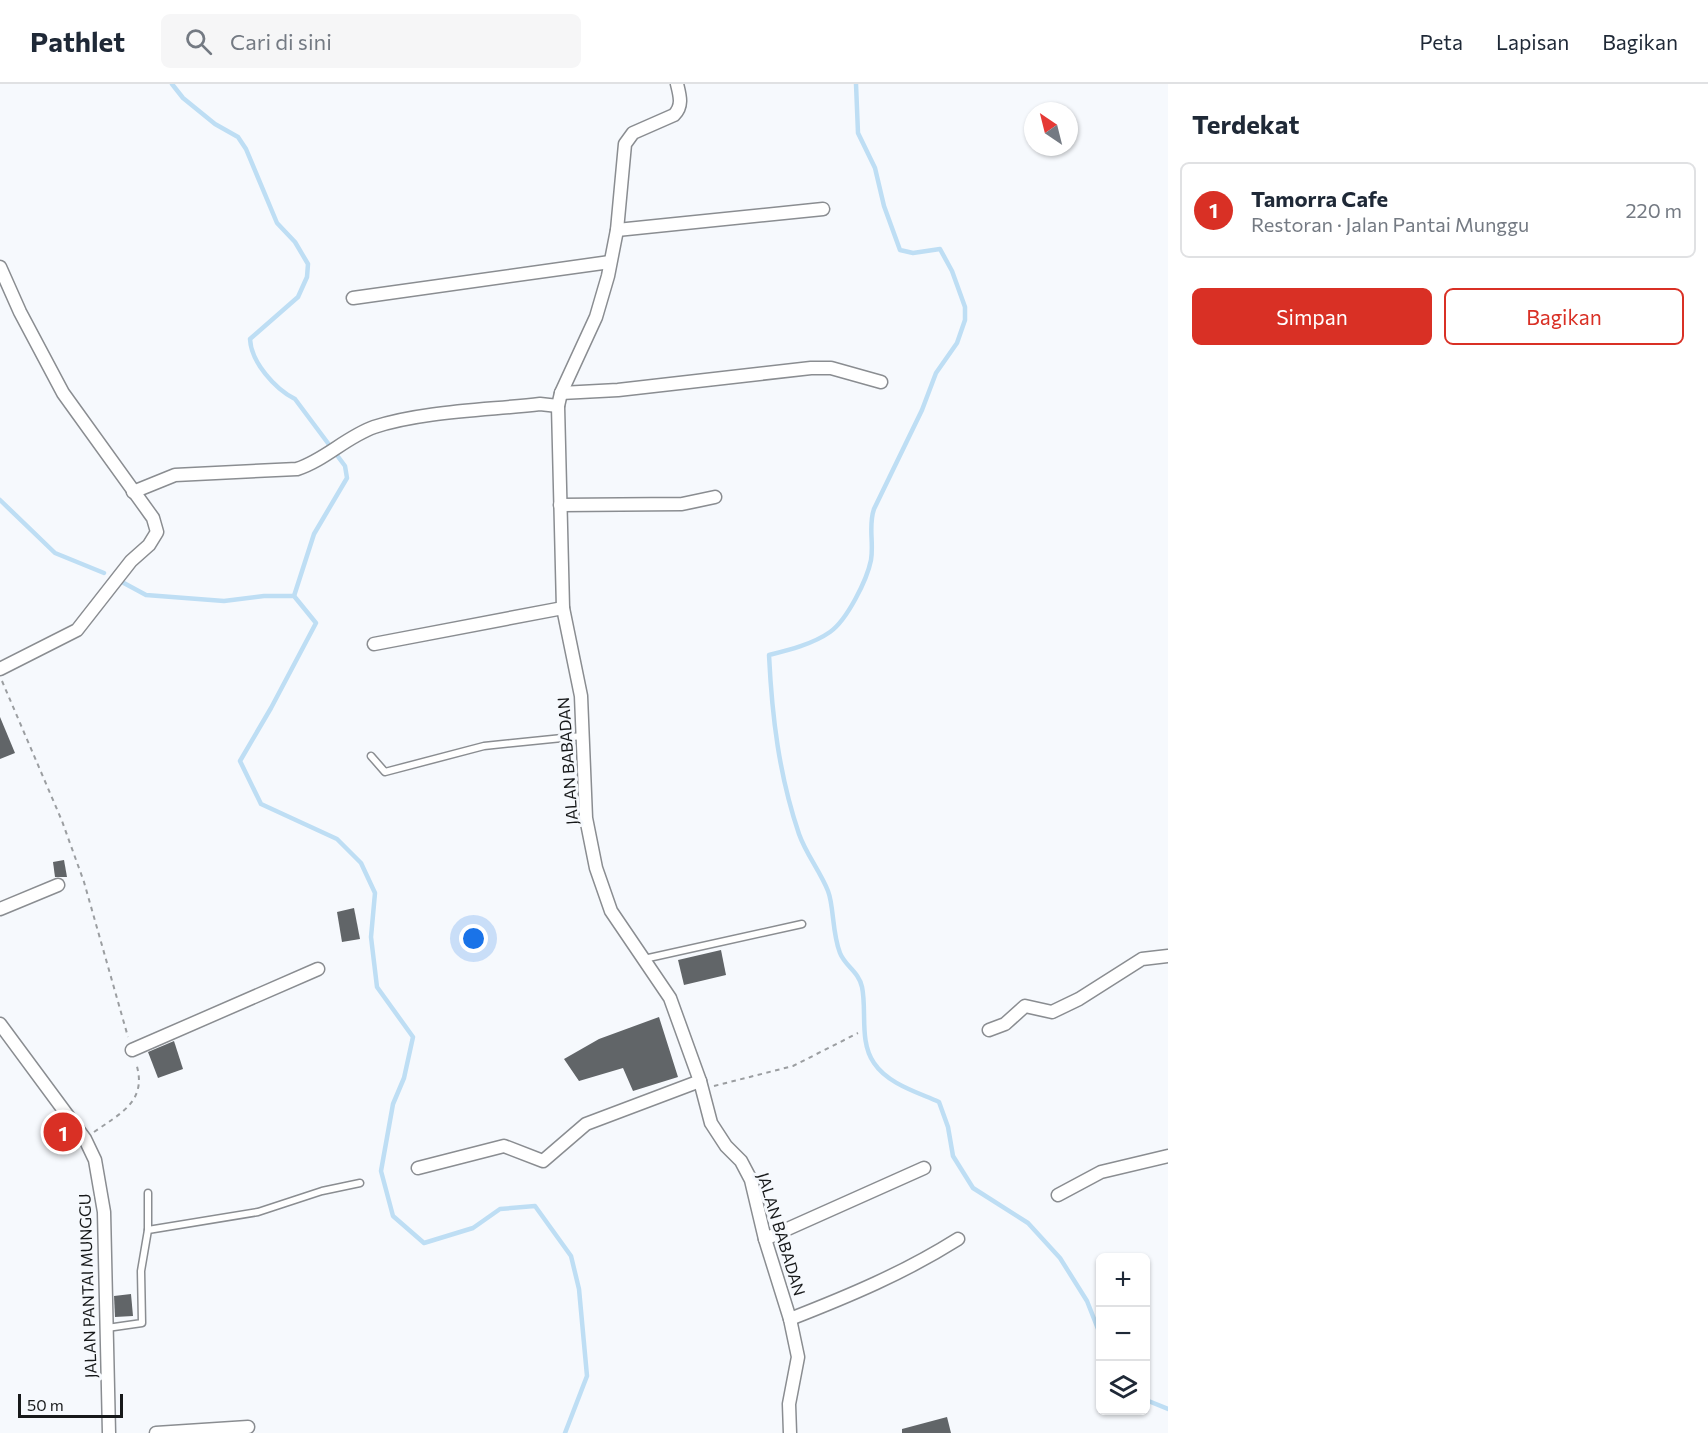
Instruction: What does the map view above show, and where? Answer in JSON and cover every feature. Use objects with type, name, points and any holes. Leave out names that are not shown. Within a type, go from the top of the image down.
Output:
[{"type":"street","name":"JALAN BABADAN","points":[[677,84],[681,102],[674,116],[633,133],[625,144],[617,230],[596,317],[561,393],[558,406],[563,608],[581,696],[586,818],[596,868],[611,911],[670,998],[701,1085],[711,1123],[726,1146],[741,1161],[751,1180],[765,1239],[790,1319],[798,1357],[789,1404],[790,1433]]},
{"type":"street","points":[[617,230],[823,209]]},
{"type":"street","points":[[353,298],[610,262]]},
{"type":"street","points":[[0,267],[20,312],[63,393],[153,518],[157,532],[149,545],[131,561],[77,630],[0,669]]},
{"type":"street","points":[[561,393],[618,390],[811,368],[831,368],[881,382]]},
{"type":"street","points":[[133,492],[175,475],[297,469],[312,464],[352,436],[375,427],[410,419],[540,404],[558,406]]},
{"type":"street","points":[[560,505],[682,504],[715,497]]},
{"type":"street","points":[[374,644],[563,608]]},
{"type":"street","points":[[0,909],[58,885]]},
{"type":"street","points":[[989,1030],[1005,1024],[1025,1006],[1052,1012],[1079,999],[1142,959],[1168,956]]},
{"type":"street","points":[[132,1050],[318,969]]},
{"type":"street","name":"JALAN PANTAI MUNGGU","points":[[0,1024],[85,1139],[95,1160],[104,1212],[109,1433]]},
{"type":"street","points":[[418,1168],[504,1146],[543,1161],[586,1124],[701,1085]]},
{"type":"street","points":[[1058,1195],[1101,1172],[1168,1156]]},
{"type":"street","points":[[765,1239],[924,1168]]},
{"type":"street","points":[[790,1319],[867,1289],[916,1265],[958,1239]]},
{"type":"street","points":[[156,1433],[248,1427]]},
{"type":"lane","points":[[371,756],[385,772],[484,746],[582,736]]},
{"type":"lane","points":[[643,959],[802,924]]},
{"type":"lane","points":[[148,1230],[258,1212],[322,1191],[360,1184]]},
{"type":"lane","points":[[106,1328],[142,1323],[141,1271],[148,1230],[148,1193]]},
{"type":"path","points":[[0,677],[66,831],[84,882],[140,1074],[136,1095],[127,1108],[85,1139]]},
{"type":"path","points":[[701,1085],[793,1066],[858,1033]]},
{"type":"building","points":[[0,717],[15,753],[0,759]]},
{"type":"building","points":[[64,860],[67,877],[55,877],[53,862]]},
{"type":"building","points":[[354,908],[360,939],[342,942],[337,912]]},
{"type":"building","points":[[721,950],[726,975],[684,985],[678,960]]},
{"type":"building","points":[[659,1017],[678,1077],[633,1091],[623,1068],[579,1081],[564,1059],[599,1039]]},
{"type":"building","points":[[174,1041],[183,1069],[158,1078],[148,1052]]},
{"type":"building","points":[[131,1294],[133,1316],[115,1317],[114,1296]]},
{"type":"building","points":[[947,1417],[951,1433],[902,1433],[902,1429]]},
{"type":"waterway","points":[[172,84],[183,98],[215,124],[238,137],[246,149],[277,223],[295,242],[308,264],[307,277],[298,297],[250,339],[251,348],[265,374],[280,389],[295,399],[345,466],[347,478],[314,534],[294,596]]},
{"type":"waterway","points":[[856,84],[858,133],[875,168],[884,206],[900,250],[913,253],[940,249],[952,271],[965,307],[965,320],[957,343],[936,373],[922,410],[874,509],[871,522],[871,560],[855,599],[843,618],[830,632],[809,643],[769,655],[772,701],[786,790],[805,849],[828,891],[840,953],[862,987],[866,1046],[869,1055],[887,1077],[939,1102],[948,1127],[953,1156],[973,1188],[1028,1223],[1060,1258],[1087,1301],[1096,1324]]},
{"type":"waterway","points":[[0,500],[55,553],[104,573]]},
{"type":"waterway","points":[[122,582],[146,595],[224,601],[264,596],[294,596],[316,623],[240,761],[261,804],[337,839],[361,863],[375,893],[371,937],[377,987],[413,1037],[404,1078],[393,1104],[381,1171],[393,1216],[424,1243],[473,1228],[500,1209],[535,1206],[571,1256],[579,1289],[587,1376],[565,1433]]},
{"type":"waterway","points":[[1150,1402],[1168,1409]]},
{"type":"place","name":"Tamorra Cafe","points":[[63,1132]]}]
